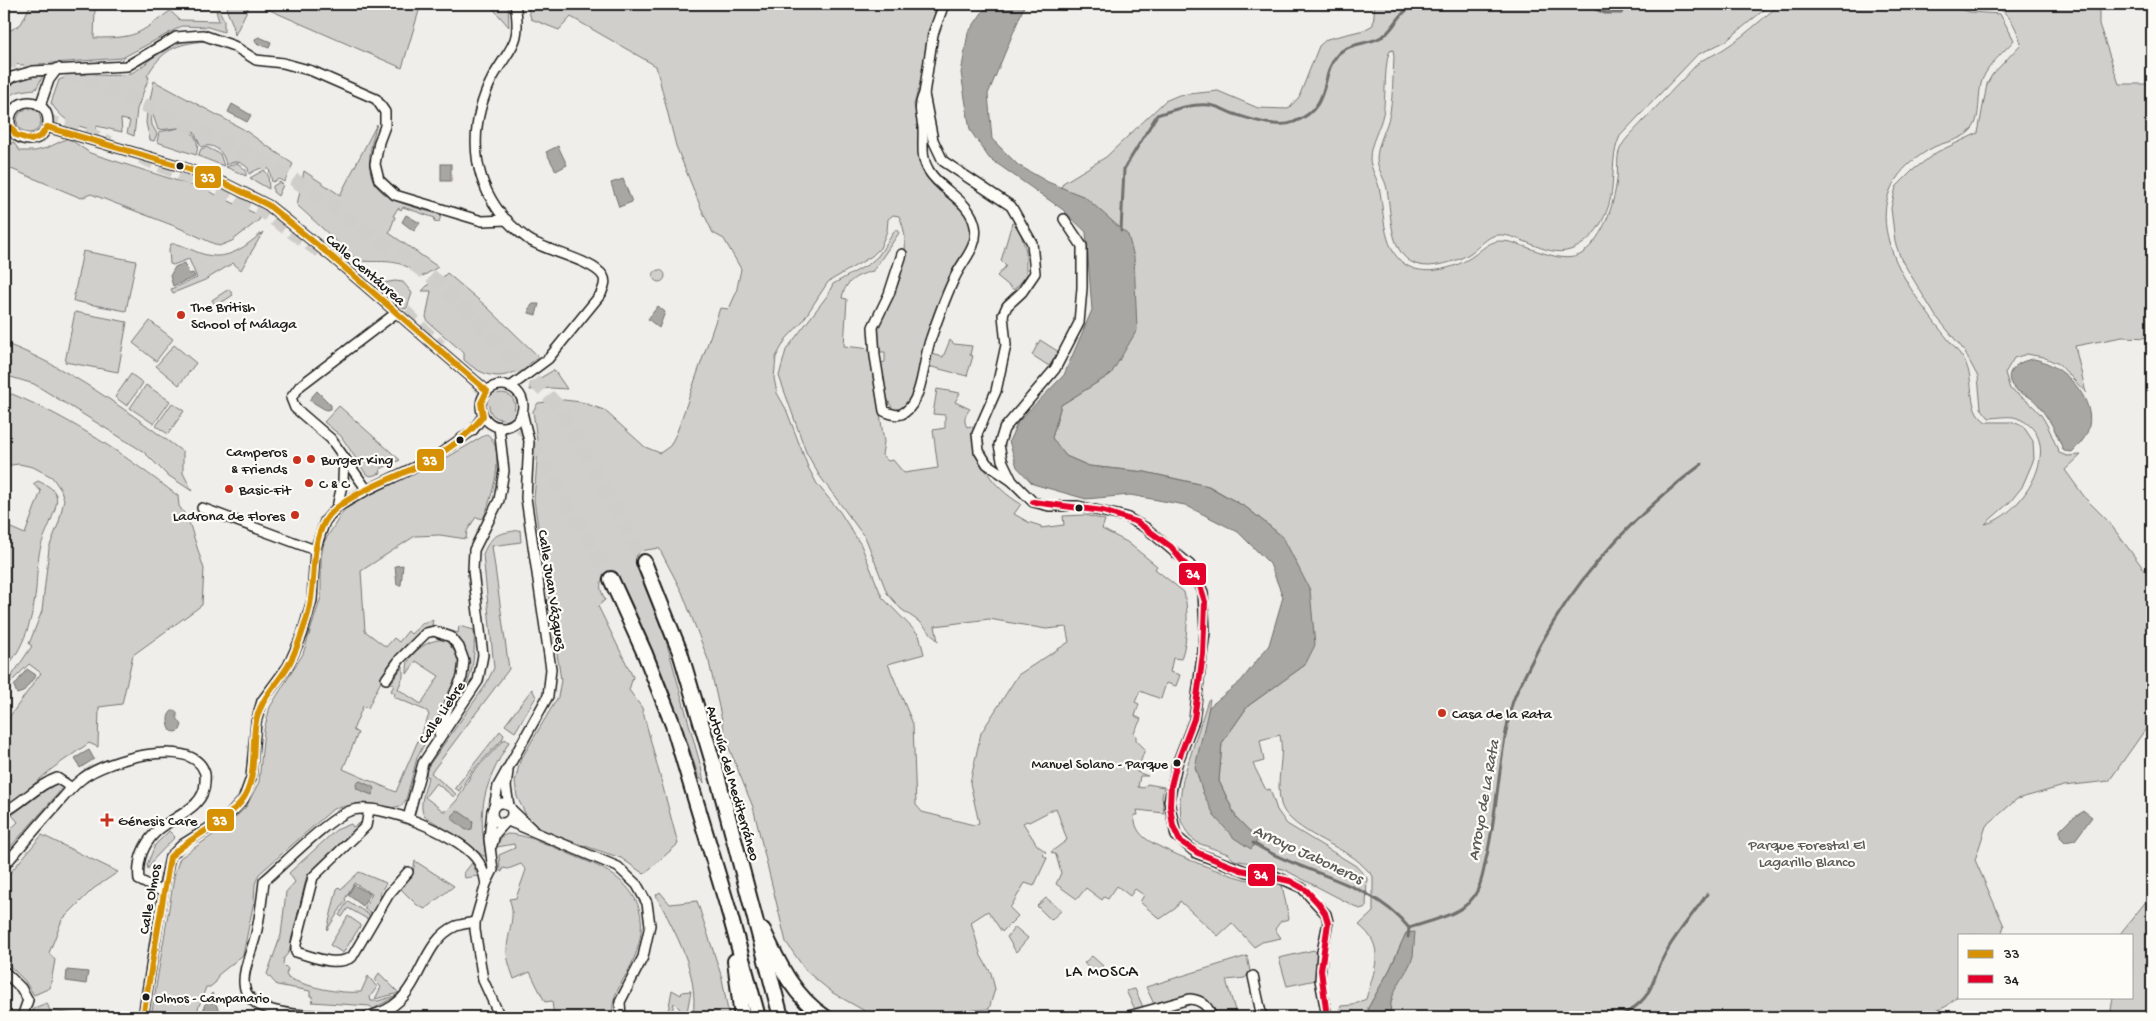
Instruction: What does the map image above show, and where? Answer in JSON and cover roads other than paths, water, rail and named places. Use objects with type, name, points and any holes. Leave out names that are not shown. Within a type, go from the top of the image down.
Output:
[{"type":"highway","name":"Autovía del Mediterráneo","points":[[644,562],[680,652],[718,779],[781,1017]]},
{"type":"highway","points":[[610,579],[645,654],[673,725],[728,908],[758,1017]]},
{"type":"highway","points":[[750,901],[787,981],[812,1009],[825,1017]]},
{"type":"highway","points":[[728,908],[742,1017]]},
{"type":"street","points":[[510,387],[548,359],[601,294],[605,283],[602,275],[590,266],[529,240],[506,220],[496,207],[484,184],[476,161],[475,136],[482,102],[494,76],[514,45],[518,21],[515,4]]},
{"type":"street","points":[[902,254],[889,294],[873,327],[875,356],[884,411],[894,416],[905,412],[914,401],[921,382],[931,338],[955,277],[975,241],[972,218],[959,199],[940,184],[929,171],[922,153],[923,129],[919,104],[924,94],[933,34],[944,4]]},
{"type":"street","points":[[4,84],[12,77],[33,71],[58,68],[127,66],[176,37],[203,35],[234,46],[256,60],[283,63],[312,71],[376,100],[385,112],[385,126],[378,142],[375,164],[379,180],[395,195],[482,221],[506,220]]},
{"type":"street","points":[[40,106],[49,80],[58,68]]},
{"type":"street","points":[[924,94],[932,140],[943,162],[1011,206],[1032,243],[1035,273],[1022,292],[1007,306],[1003,316],[1006,345],[996,391],[977,434],[979,451],[987,464],[1012,482],[1033,502],[1049,506],[1078,506],[1126,516],[1146,528],[1190,565],[1203,592],[1205,632],[1194,720],[1176,764],[1169,801],[1176,836],[1196,853],[1248,872],[1273,875],[1302,888],[1326,914],[1328,922],[1322,952],[1320,980],[1327,1017]]},
{"type":"street","points":[[28,102],[40,106],[47,116],[47,128],[41,136],[26,140],[7,130],[11,115],[18,106],[28,102]]},
{"type":"street","name":"Calle Centáurea","points":[[47,128],[183,167],[226,184],[268,205],[331,256],[487,391]]},
{"type":"street","points":[[1012,482],[1002,460],[999,445],[1004,429],[1055,368],[1079,323],[1082,288],[1082,246],[1064,219]]},
{"type":"street","points":[[366,490],[331,439],[295,408],[291,398],[300,386],[396,313]]},
{"type":"street","points":[[498,385],[510,387],[522,398],[522,412],[518,420],[509,426],[499,427],[490,424],[483,416],[481,403],[487,391],[498,385]]},
{"type":"street","name":"Calle Juan Vázquez","points":[[493,809],[498,786],[509,763],[548,696],[551,684],[551,669],[526,498],[529,441],[522,412]]},
{"type":"street","name":"Calle Olmos","points":[[143,1017],[162,892],[170,857],[183,844],[228,816],[242,800],[251,778],[256,722],[262,701],[288,666],[302,635],[312,600],[315,550],[325,521],[337,507],[366,490],[434,458],[473,430],[483,416]]},
{"type":"street","name":"Calle Liebre","points":[[408,818],[423,763],[478,681],[483,656],[473,571],[474,550],[499,500],[504,471],[499,427]]},
{"type":"street","points":[[337,507],[343,481],[344,457]]},
{"type":"street","points":[[202,508],[315,550]]},
{"type":"street","points":[[386,679],[400,659],[426,633],[434,631],[452,637],[459,647],[464,662],[462,677],[446,710],[436,742]]},
{"type":"street","points":[[4,866],[83,777],[102,767],[152,754],[176,752],[194,758],[205,771],[205,790],[193,807],[155,833],[143,849],[139,880],[162,892]]},
{"type":"street","name":"Calle Juan Vázquez","points":[[509,763],[506,786],[510,808]]},
{"type":"street","points":[[4,812],[15,807],[49,781],[57,778],[72,788]]},
{"type":"street","points":[[500,1017],[483,980],[476,945],[475,922],[486,884],[493,870],[489,832],[493,809],[500,803],[510,808],[538,834]]},
{"type":"street","points":[[491,847],[495,834],[512,816],[510,808]]},
{"type":"street","points":[[493,809],[495,820],[506,822],[538,834],[618,867],[637,885],[647,903],[650,925],[643,957],[620,1002],[621,1017]]},
{"type":"street","points":[[338,1017],[272,1010],[263,1007],[248,995],[244,977],[259,920],[264,881],[337,817],[353,810],[369,810],[408,818],[456,842],[475,857],[483,870],[486,884]]},
{"type":"street","points":[[369,810],[366,826],[313,877],[296,944],[296,952],[322,960],[344,962],[352,957],[389,894],[408,872]]},
{"type":"street","points":[[366,1017],[379,1013],[403,997],[436,943],[445,933],[456,926],[475,922]]},
{"type":"street","points":[[4,971],[28,1000],[22,1017]]},
{"type":"street","points":[[1253,976],[1262,1017]]},
{"type":"street","points":[[1125,1017],[1190,999],[1198,1000],[1209,1009],[1211,1017]]},
{"type":"waterway","points":[[1121,231],[1124,169],[1157,115],[1183,107],[1209,105],[1264,123],[1287,124],[1294,122],[1306,116],[1315,108],[1324,90],[1332,62],[1338,54],[1349,47],[1382,37],[1391,29],[1403,13],[1416,4]]},
{"type":"waterway","points":[[1584,4],[1605,13],[1621,13],[1629,4]]},
{"type":"waterway","name":"Arroyo de La Rata","points":[[1409,928],[1448,916],[1457,911],[1472,899],[1479,887],[1491,837],[1504,744],[1512,703],[1545,637],[1562,608],[1603,555],[1626,530],[1675,485],[1702,464]]},
{"type":"waterway","name":"Arroyo Jaboneros","points":[[1253,843],[1272,854],[1336,879],[1376,899],[1409,928],[1408,937]]},
{"type":"waterway","points":[[1619,1017],[1641,1002],[1647,995],[1669,947],[1707,894]]},
{"type":"tunnel","points":[[4,59],[96,82],[279,169],[440,283],[560,408],[644,562]]},
{"type":"tunnel","points":[[4,110],[80,130],[110,143]]},
{"type":"tunnel","points":[[141,157],[258,208],[322,253]]},
{"type":"tunnel","points":[[371,287],[403,310],[440,346]]},
{"type":"tunnel","points":[[476,382],[526,432],[611,579]]},
{"type":"place","name":"The British School of Málaga","points":[[181,315]]},
{"type":"place","name":"Burger King","points":[[311,459]]},
{"type":"place","name":"Camperos & Friends","points":[[297,460]]},
{"type":"place","name":"C & C","points":[[309,483]]},
{"type":"place","name":"Basic-Fit","points":[[229,489]]},
{"type":"place","name":"Ladrona de Flores","points":[[295,515]]},
{"type":"place","name":"Casa de la Rata","points":[[1442,713]]},
{"type":"place","name":"Manuel Solano - Parque","points":[[1177,763]]},
{"type":"place","name":"Génesis Care","points":[[107,820]]},
{"type":"place","name":"Olmos - Campanario","points":[[146,997]]},
{"type":"district","name":"LA MOSCA","points":[[1102,970]]},
{"type":"park label","name":"Parque Forestal El Lagarillo Blanco","points":[[1807,852]]}]
